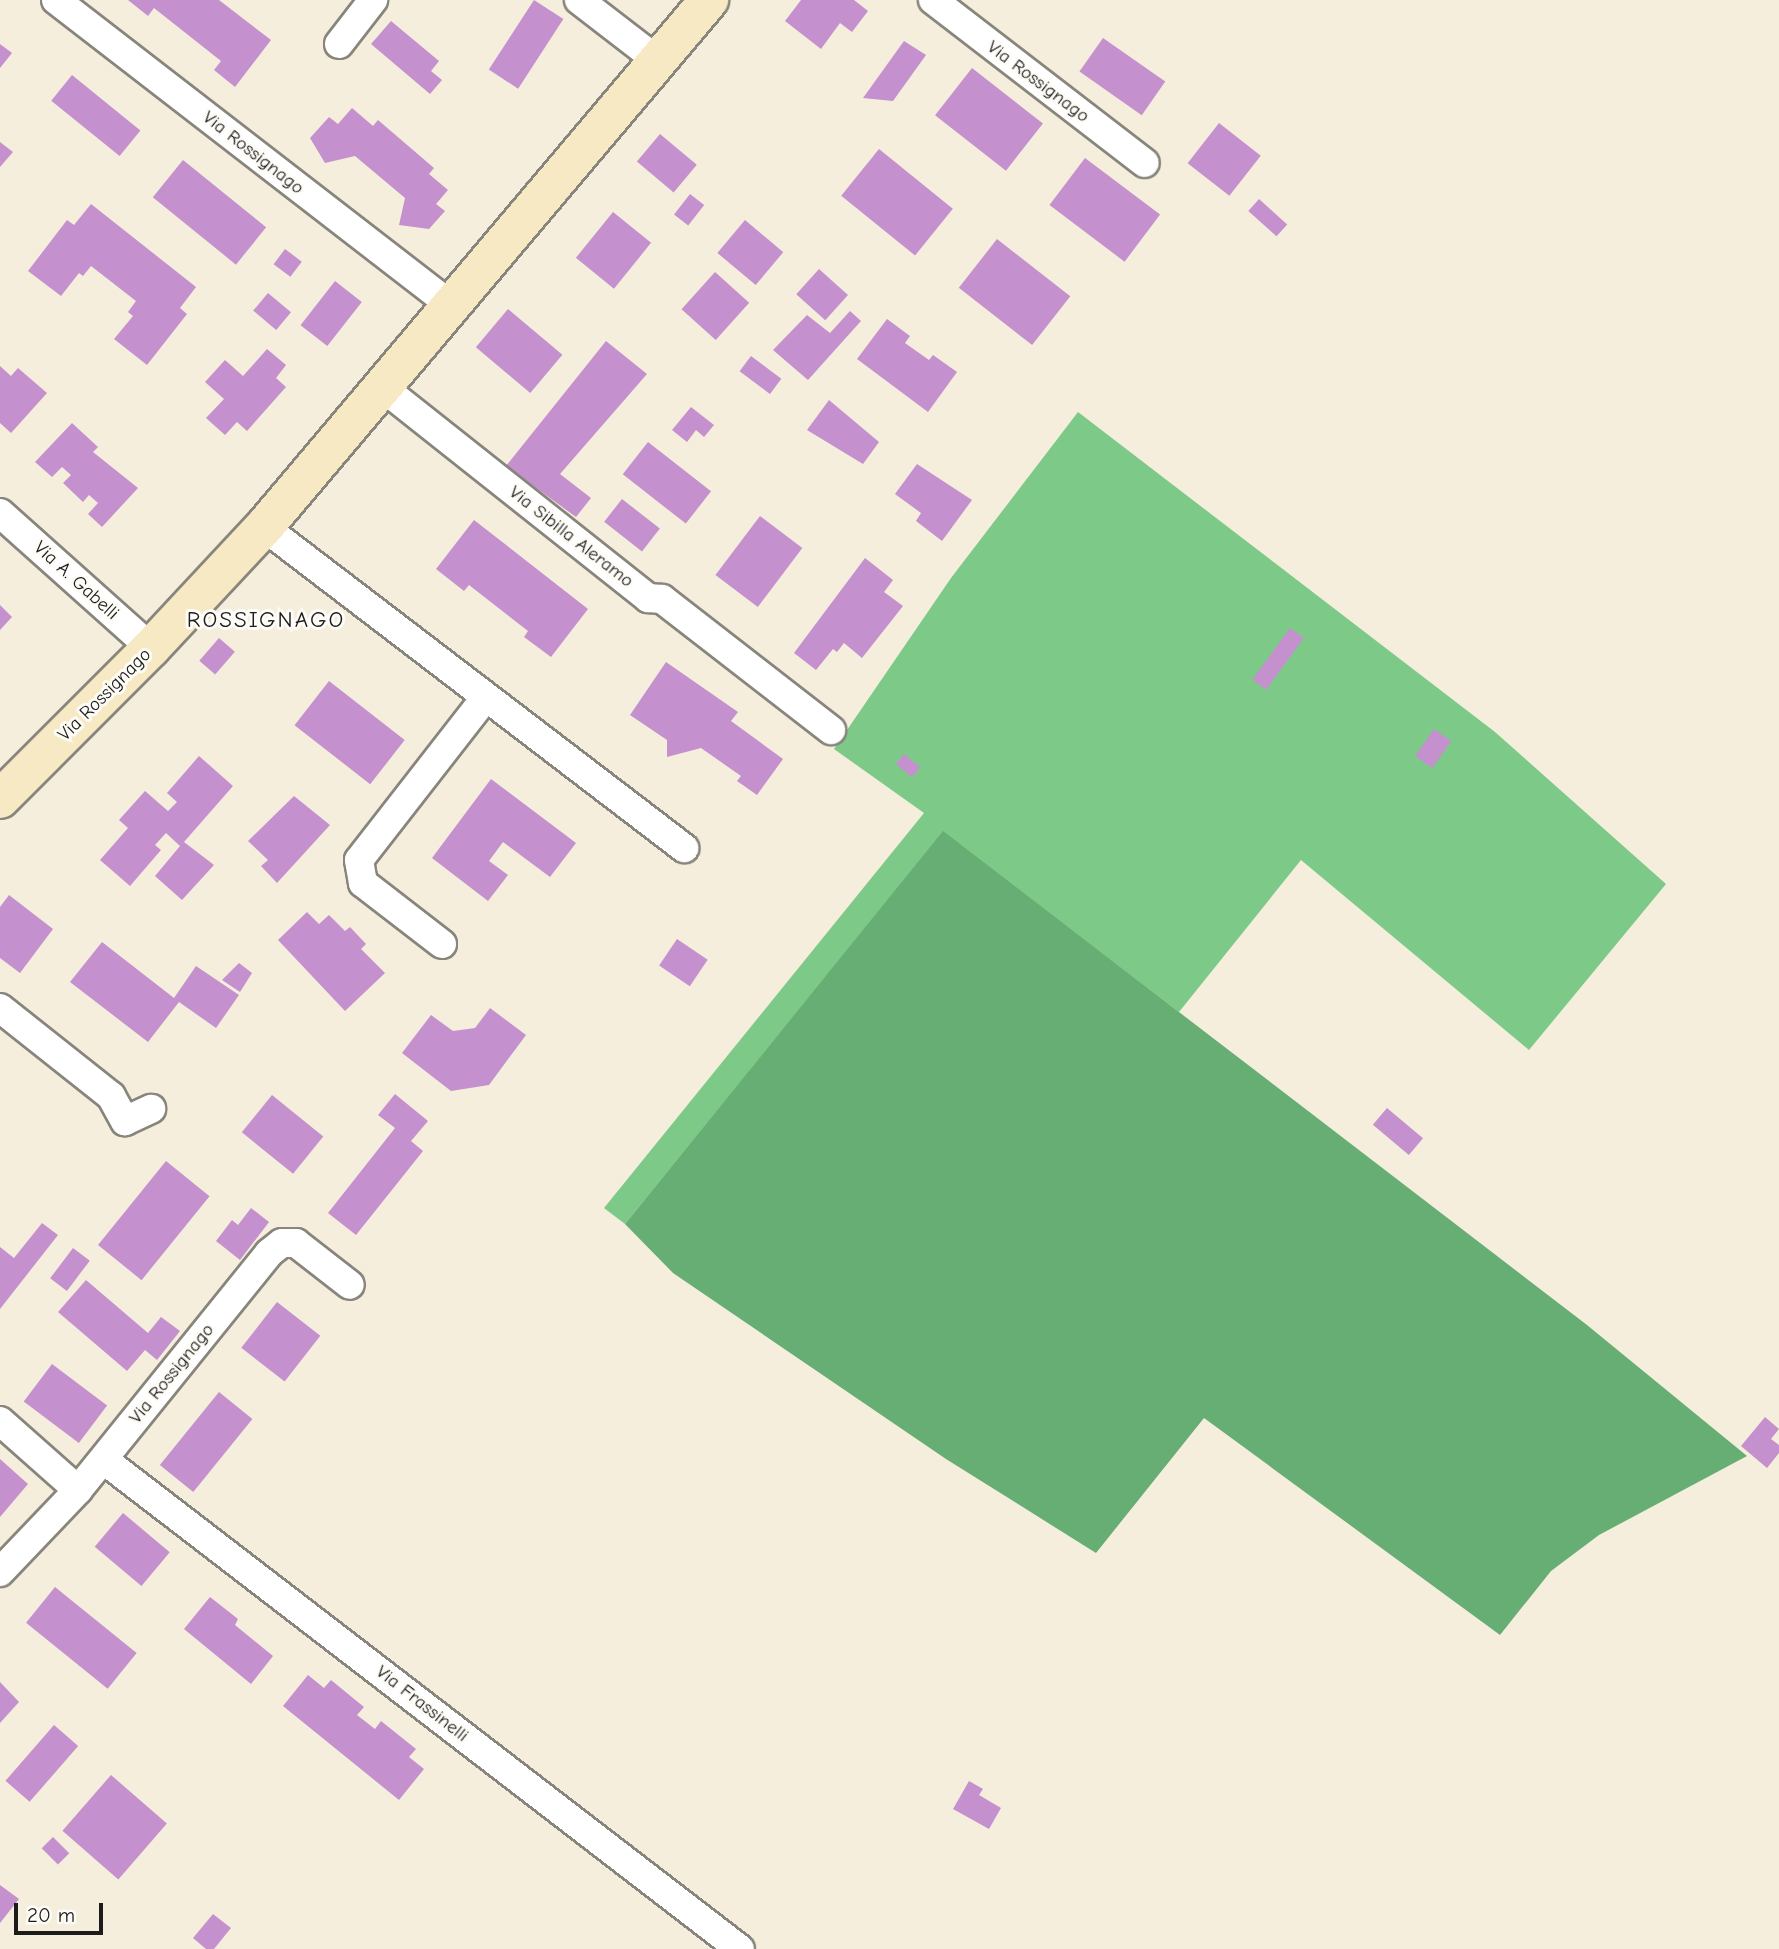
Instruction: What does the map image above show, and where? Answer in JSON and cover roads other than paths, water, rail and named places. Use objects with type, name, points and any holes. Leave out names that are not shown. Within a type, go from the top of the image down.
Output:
[{"type":"street","name":"Via Rossignago","points":[[56,0],[450,305]]},
{"type":"street","points":[[339,44],[373,0]]},
{"type":"street","points":[[579,0],[657,60]]},
{"type":"street","name":"Via Rossignago","points":[[0,799],[151,649],[264,527],[709,0]]},
{"type":"street","name":"Via Rossignago","points":[[933,0],[1145,163]]},
{"type":"street","name":"Via Sibilla Aleramo","points":[[382,387],[648,598],[662,599],[831,730]]},
{"type":"street","name":"Via A. Gabelli","points":[[0,513],[151,649]]},
{"type":"street","points":[[264,527],[684,848]]},
{"type":"street","points":[[442,944],[363,883],[359,860],[485,698]]},
{"type":"street","points":[[0,1008],[111,1096],[125,1121],[151,1109]]},
{"type":"street","name":"Via Rossignago","points":[[78,1490],[269,1253],[282,1243],[296,1243],[350,1285]]},
{"type":"street","points":[[0,1421],[78,1490],[0,1572]]},
{"type":"street","name":"Via Frassinelli","points":[[104,1460],[740,1949]]},
{"type":"district","name":"ROSSIGNAGO","points":[[266,620]]}]
